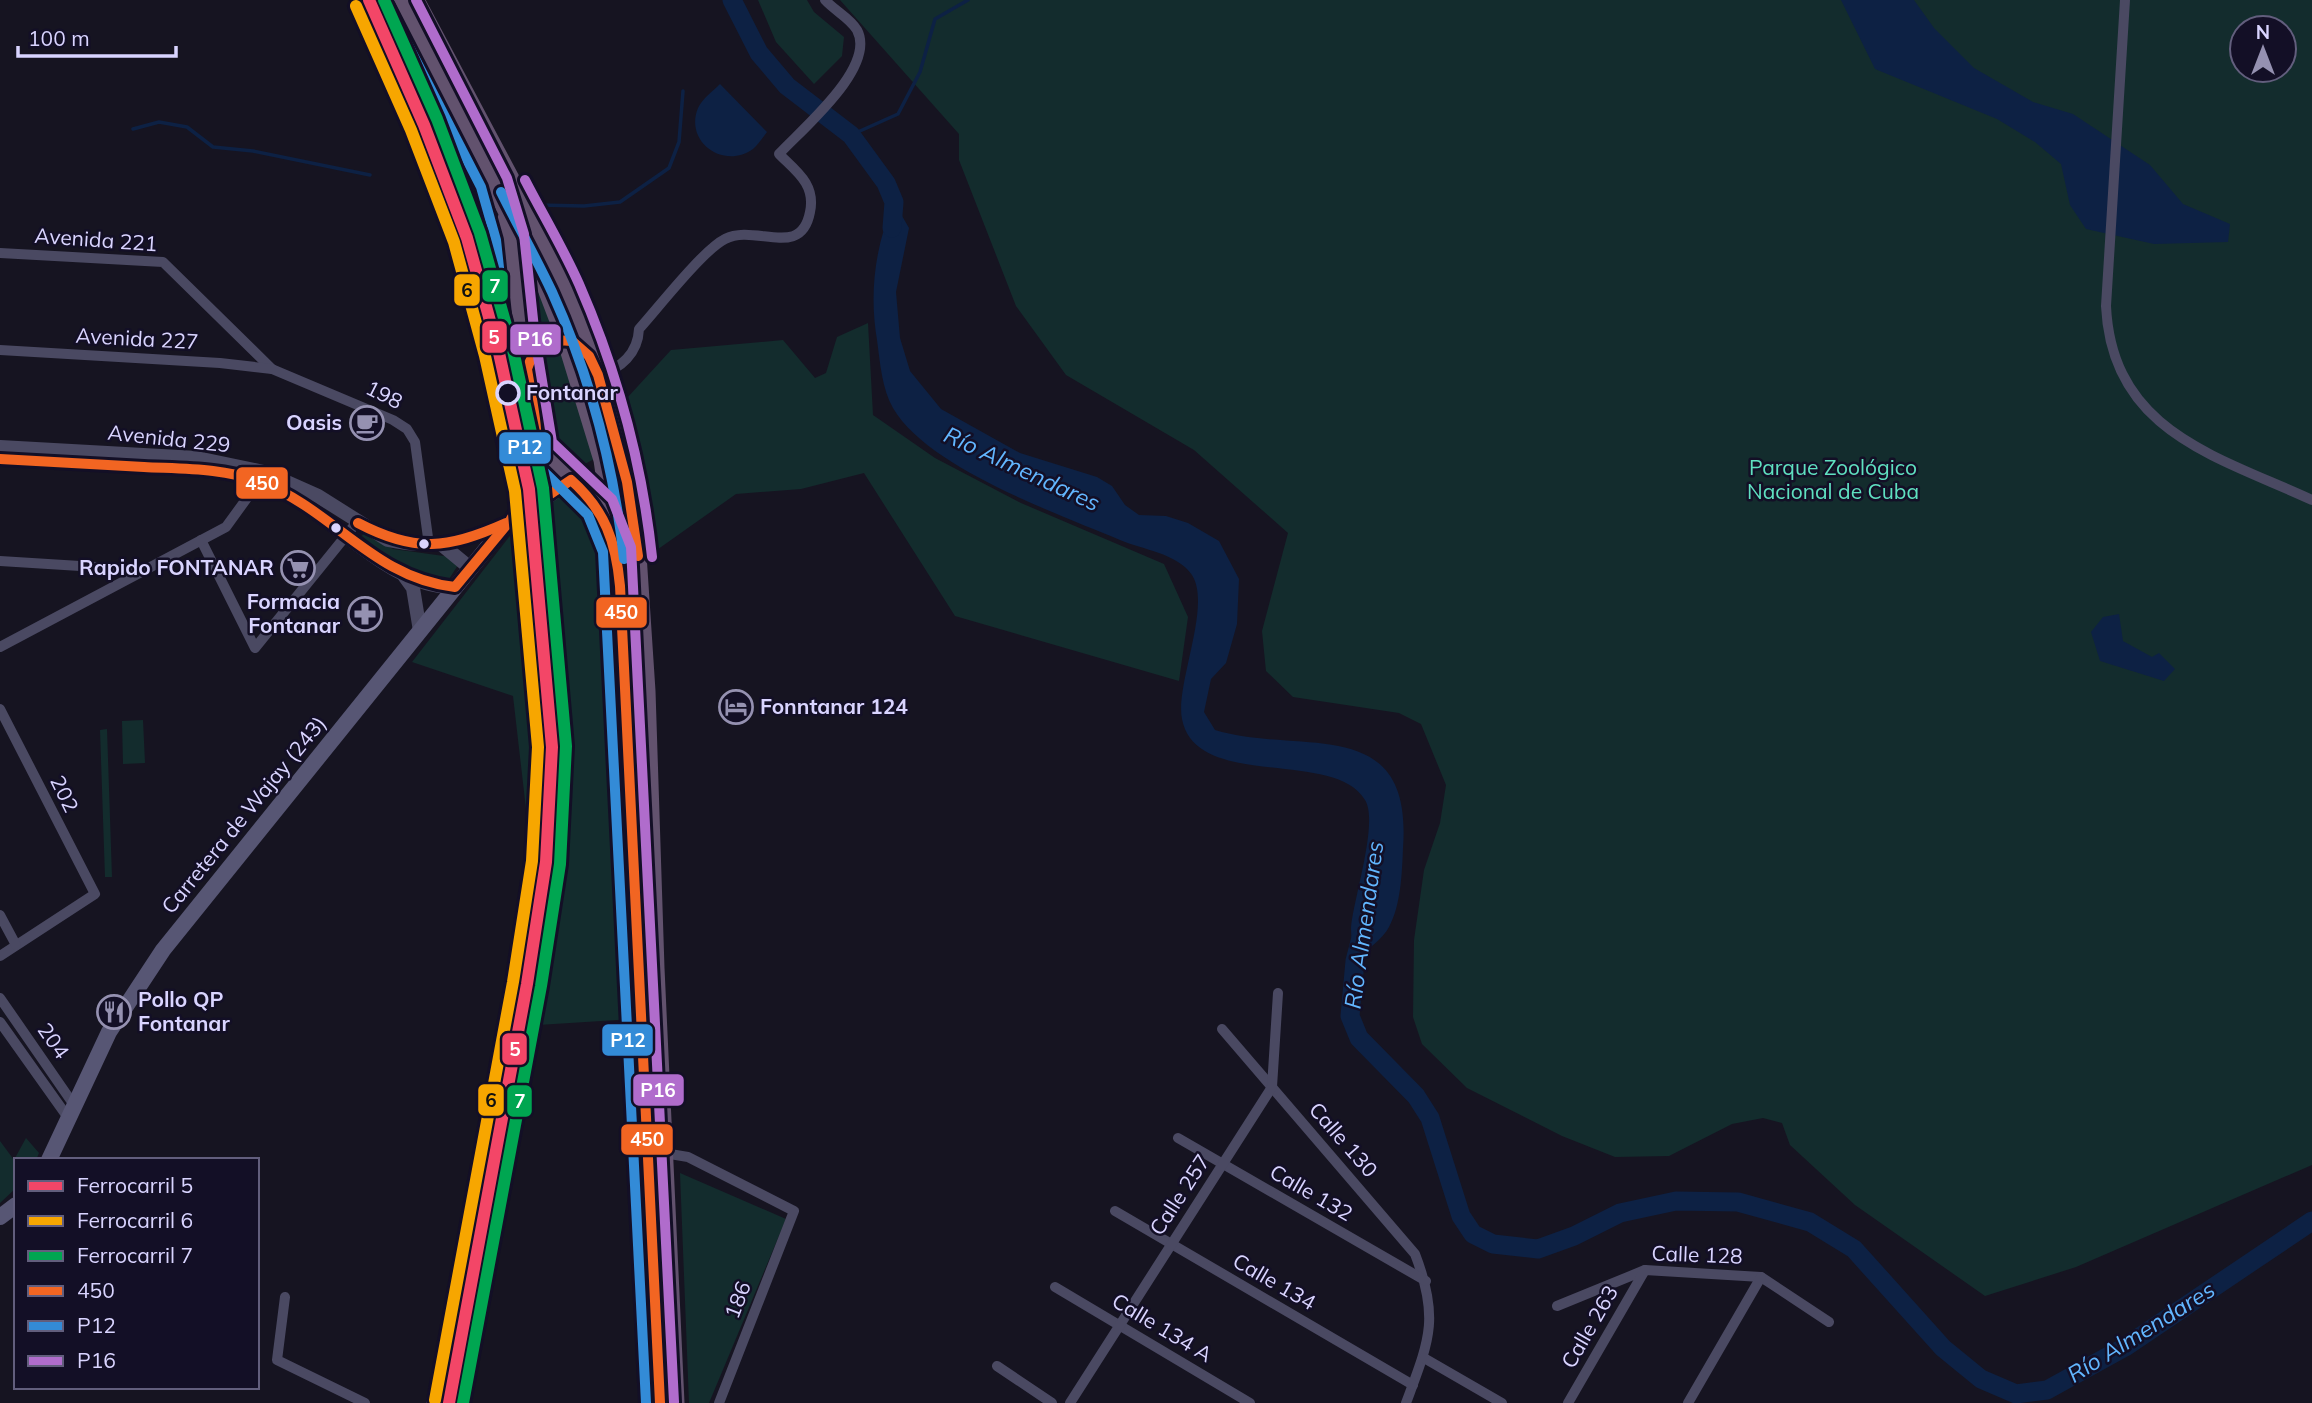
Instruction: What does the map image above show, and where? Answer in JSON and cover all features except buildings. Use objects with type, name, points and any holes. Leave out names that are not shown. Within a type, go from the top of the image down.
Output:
[{"type":"highway","points":[[400,0],[538,268],[566,340],[603,460],[617,549],[625,673],[660,1403]]},
{"type":"highway","points":[[415,0],[551,256],[596,369],[635,524],[640,581],[675,1403]]},
{"type":"highway","points":[[494,182],[510,237],[539,449],[600,507],[617,549]]},
{"type":"highway","points":[[527,369],[532,354],[542,345],[566,340],[577,344],[596,369]]},
{"type":"highway","points":[[571,480],[603,460],[615,437]]},
{"type":"main road","name":"Carretera de Wajay (243)","points":[[50,1158],[109,1032],[163,950],[509,522],[533,480],[539,449]]},
{"type":"main road","name":"Carretera de Wajay (243)","points":[[509,522],[571,480]]},
{"type":"street","points":[[596,369],[615,370],[638,342],[639,329],[717,244],[736,234],[749,233],[783,239],[794,238],[802,232],[811,210],[808,182],[779,154],[842,87],[855,70],[860,54],[860,41],[852,23],[825,0]]},
{"type":"street","points":[[2125,0],[2108,273],[2107,328],[2113,356],[2151,417],[2195,448],[2312,500]]},
{"type":"street","name":"Avenida 221","points":[[0,253],[163,262],[272,369]]},
{"type":"street","name":"Avenida 227","points":[[0,350],[220,363],[272,369]]},
{"type":"street","name":"198","points":[[272,369],[344,397],[407,429],[415,442],[435,545]]},
{"type":"street","name":"Avenida 229","points":[[0,447],[197,458],[318,496],[388,540],[435,545],[465,541],[509,522]]},
{"type":"street","name":"Avenida 229","points":[[0,459],[195,470],[263,477],[311,508],[405,577],[428,586],[455,587]]},
{"type":"street","points":[[0,647],[226,527],[263,477]]},
{"type":"street","points":[[201,540],[255,648],[356,522]]},
{"type":"street","points":[[435,545],[470,568]]},
{"type":"street","points":[[0,561],[144,570]]},
{"type":"street","points":[[405,577],[413,588],[420,631]]},
{"type":"street","name":"202","points":[[0,709],[95,894],[16,945]]},
{"type":"street","points":[[0,915],[16,945],[0,956]]},
{"type":"street","name":"Calle 257","points":[[1070,1403],[1272,1087],[1278,993]]},
{"type":"street","name":"204","points":[[0,998],[71,1112]]},
{"type":"street","name":"204","points":[[0,1022],[71,1112]]},
{"type":"street","name":"Calle 130","points":[[1222,1029],[1415,1254],[1426,1281],[1432,1316],[1424,1358],[1406,1403]]},
{"type":"street","name":"Calle 132","points":[[1178,1138],[1426,1281]]},
{"type":"street","name":"186","points":[[664,1153],[688,1157],[794,1211],[719,1403]]},
{"type":"street","name":"Calle 134","points":[[1115,1211],[1413,1385]]},
{"type":"street","name":"Calle 128","points":[[1556,1306],[1645,1270],[1761,1277],[1829,1322]]},
{"type":"street","name":"Calle 263","points":[[1568,1403],[1645,1270]]},
{"type":"street","points":[[1688,1403],[1761,1277]]},
{"type":"street","name":"Calle 134 A","points":[[1055,1286],[1250,1403]]},
{"type":"street","points":[[285,1297],[277,1360],[365,1403]]},
{"type":"street","points":[[431,1403],[442,1345]]},
{"type":"street","points":[[1424,1358],[1502,1403]]},
{"type":"street","points":[[997,1366],[1052,1403]]},
{"type":"green space","points":[[377,0],[390,0],[482,181],[494,219],[502,266],[509,354],[505,352],[466,217],[435,129]]},
{"type":"green space","points":[[758,0],[807,0],[814,12],[844,37],[842,56],[814,84],[776,42]]},
{"type":"green space","name":"Parque Zoológico Nacional de Cuba","points":[[840,0],[2312,0],[2312,1165],[2076,1267],[1985,1296],[1855,1205],[1790,1145],[1782,1123],[1763,1118],[1732,1124],[1669,1156],[1615,1157],[1562,1136],[1467,1088],[1422,1044],[1413,1017],[1414,940],[1424,870],[1440,823],[1446,785],[1421,724],[1399,713],[1293,697],[1266,671],[1262,631],[1288,533],[1194,450],[1066,375],[1016,306],[959,160],[959,134]]},
{"type":"green space","points":[[524,263],[558,329],[534,345],[522,265]]},
{"type":"green space","points":[[868,323],[873,415],[935,458],[1021,503],[1164,564],[1188,617],[1179,681],[955,616],[864,473],[801,489],[736,494],[654,552],[627,398],[671,350],[783,340],[815,378],[826,373],[837,337]]},
{"type":"green space","points":[[560,347],[596,458],[583,465],[569,465],[551,449],[549,441],[539,368],[545,354]]},
{"type":"green space","points":[[562,494],[575,497],[585,504],[599,526],[617,705],[633,1019],[538,1025],[511,1019],[517,980],[516,939],[529,835],[513,696],[412,662],[520,523]]},
{"type":"green space","points":[[363,534],[393,549],[451,557],[458,565],[449,579],[413,577],[362,536]]},
{"type":"green space","points":[[143,720],[145,763],[123,764],[122,721]]},
{"type":"green space","points":[[107,729],[112,877],[105,877],[100,730]]},
{"type":"green space","points":[[26,1138],[39,1153],[37,1158],[15,1158]]},
{"type":"green space","points":[[0,1141],[14,1160],[14,1190],[0,1203]]},
{"type":"green space","points":[[680,1173],[786,1219],[709,1403],[689,1403]]},
{"type":"water","points":[[1841,0],[1914,0],[1934,28],[1974,68],[2033,102],[2073,114],[2150,165],[2183,204],[2230,224],[2228,242],[2154,244],[2086,229],[2070,205],[2061,164],[2035,142],[1997,119],[1875,69]]},
{"type":"water","points":[[720,84],[767,132],[753,149],[742,155],[719,154],[709,149],[697,132],[695,120],[698,108]]},
{"type":"water","points":[[894,202],[909,228],[896,292],[900,338],[910,371],[941,409],[1020,453],[1097,477],[1112,486],[1125,505],[1139,515],[1166,516],[1188,523],[1219,541],[1239,579],[1237,624],[1226,663],[1211,679],[1204,712],[1215,730],[1248,737],[1345,747],[1370,757],[1390,775],[1401,805],[1403,848],[1398,899],[1386,931],[1355,961],[1351,928],[1369,825],[1365,800],[1349,785],[1325,776],[1238,763],[1212,755],[1193,741],[1182,719],[1181,704],[1198,606],[1197,589],[1192,575],[1169,557],[1029,502],[963,469],[910,430],[893,408],[882,375],[875,322],[874,287],[882,236]]},
{"type":"water","points":[[2119,614],[2123,641],[2152,657],[2159,653],[2175,669],[2164,681],[2100,661],[2091,632],[2103,617]]},
{"type":"waterway","name":"Río Almendares","points":[[732,0],[759,53],[787,86],[851,135],[886,183],[894,202],[892,228]]},
{"type":"waterway","points":[[851,135],[898,114],[920,72],[935,19],[968,0]]},
{"type":"waterway","points":[[538,205],[584,206],[620,202],[669,168],[679,142],[683,91]]},
{"type":"waterway","points":[[133,129],[159,122],[187,127],[213,147],[253,151],[370,175]]},
{"type":"waterway","name":"Río Almendares","points":[[1361,938],[1355,961],[1350,1016],[1359,1038],[1416,1096],[1430,1118],[1461,1216],[1473,1234],[1493,1244],[1538,1249],[1574,1236],[1620,1213],[1676,1201],[1738,1202],[1810,1222],[1854,1249],[1943,1348],[1981,1379],[2016,1394],[2047,1390],[2125,1347],[2312,1221]]},
{"type":"rail line","name":"5","points":[[369,0],[424,125],[467,238],[499,353],[529,489],[552,747],[546,862],[527,984],[449,1403]]},
{"type":"rail line","name":"7","points":[[384,0],[437,119],[480,233],[513,350],[543,488],[566,746],[560,864],[541,986],[463,1403]]},
{"type":"rail line","name":"6","points":[[356,6],[411,130],[454,242],[485,356],[515,491],[538,747],[532,861],[513,982],[435,1400]]},
{"type":"transit line","name":"P16","points":[[416,0],[507,178],[524,234],[535,338],[552,442],[612,499],[631,547],[674,1402]]},
{"type":"transit line","name":"P12","points":[[388,6],[481,187],[496,240],[507,342],[526,454],[588,515],[603,552],[646,1403]]},
{"type":"transit line","name":"P16","points":[[525,180],[573,271],[605,350],[635,452],[652,557]]},
{"type":"transit line","name":"P12","points":[[501,192],[552,292],[578,356],[607,457],[624,559]]},
{"type":"transit line","name":"450","points":[[511,519],[531,480],[537,446],[527,369],[534,355],[544,346],[556,341],[572,341],[589,356],[598,375],[627,482],[638,556]]},
{"type":"transit line","name":"450","points":[[0,459],[203,470],[246,477],[286,494],[400,571],[426,581],[455,587],[509,522],[571,480],[592,503],[612,541],[620,586],[660,1403]]},
{"type":"transit line","name":"450","points":[[358,523],[397,539],[432,544],[466,538],[506,523]]},
{"type":"place","name":"Fontanar","points":[[508,393]]},
{"type":"place","name":"Oasis","points":[[367,423]]},
{"type":"place","name":"Rapido FONTANAR","points":[[298,568]]},
{"type":"place","name":"Formacia Fontanar","points":[[365,614]]},
{"type":"place","name":"Fonntanar 124","points":[[736,707]]},
{"type":"place","name":"Pollo QP Fontanar","points":[[114,1012]]}]
